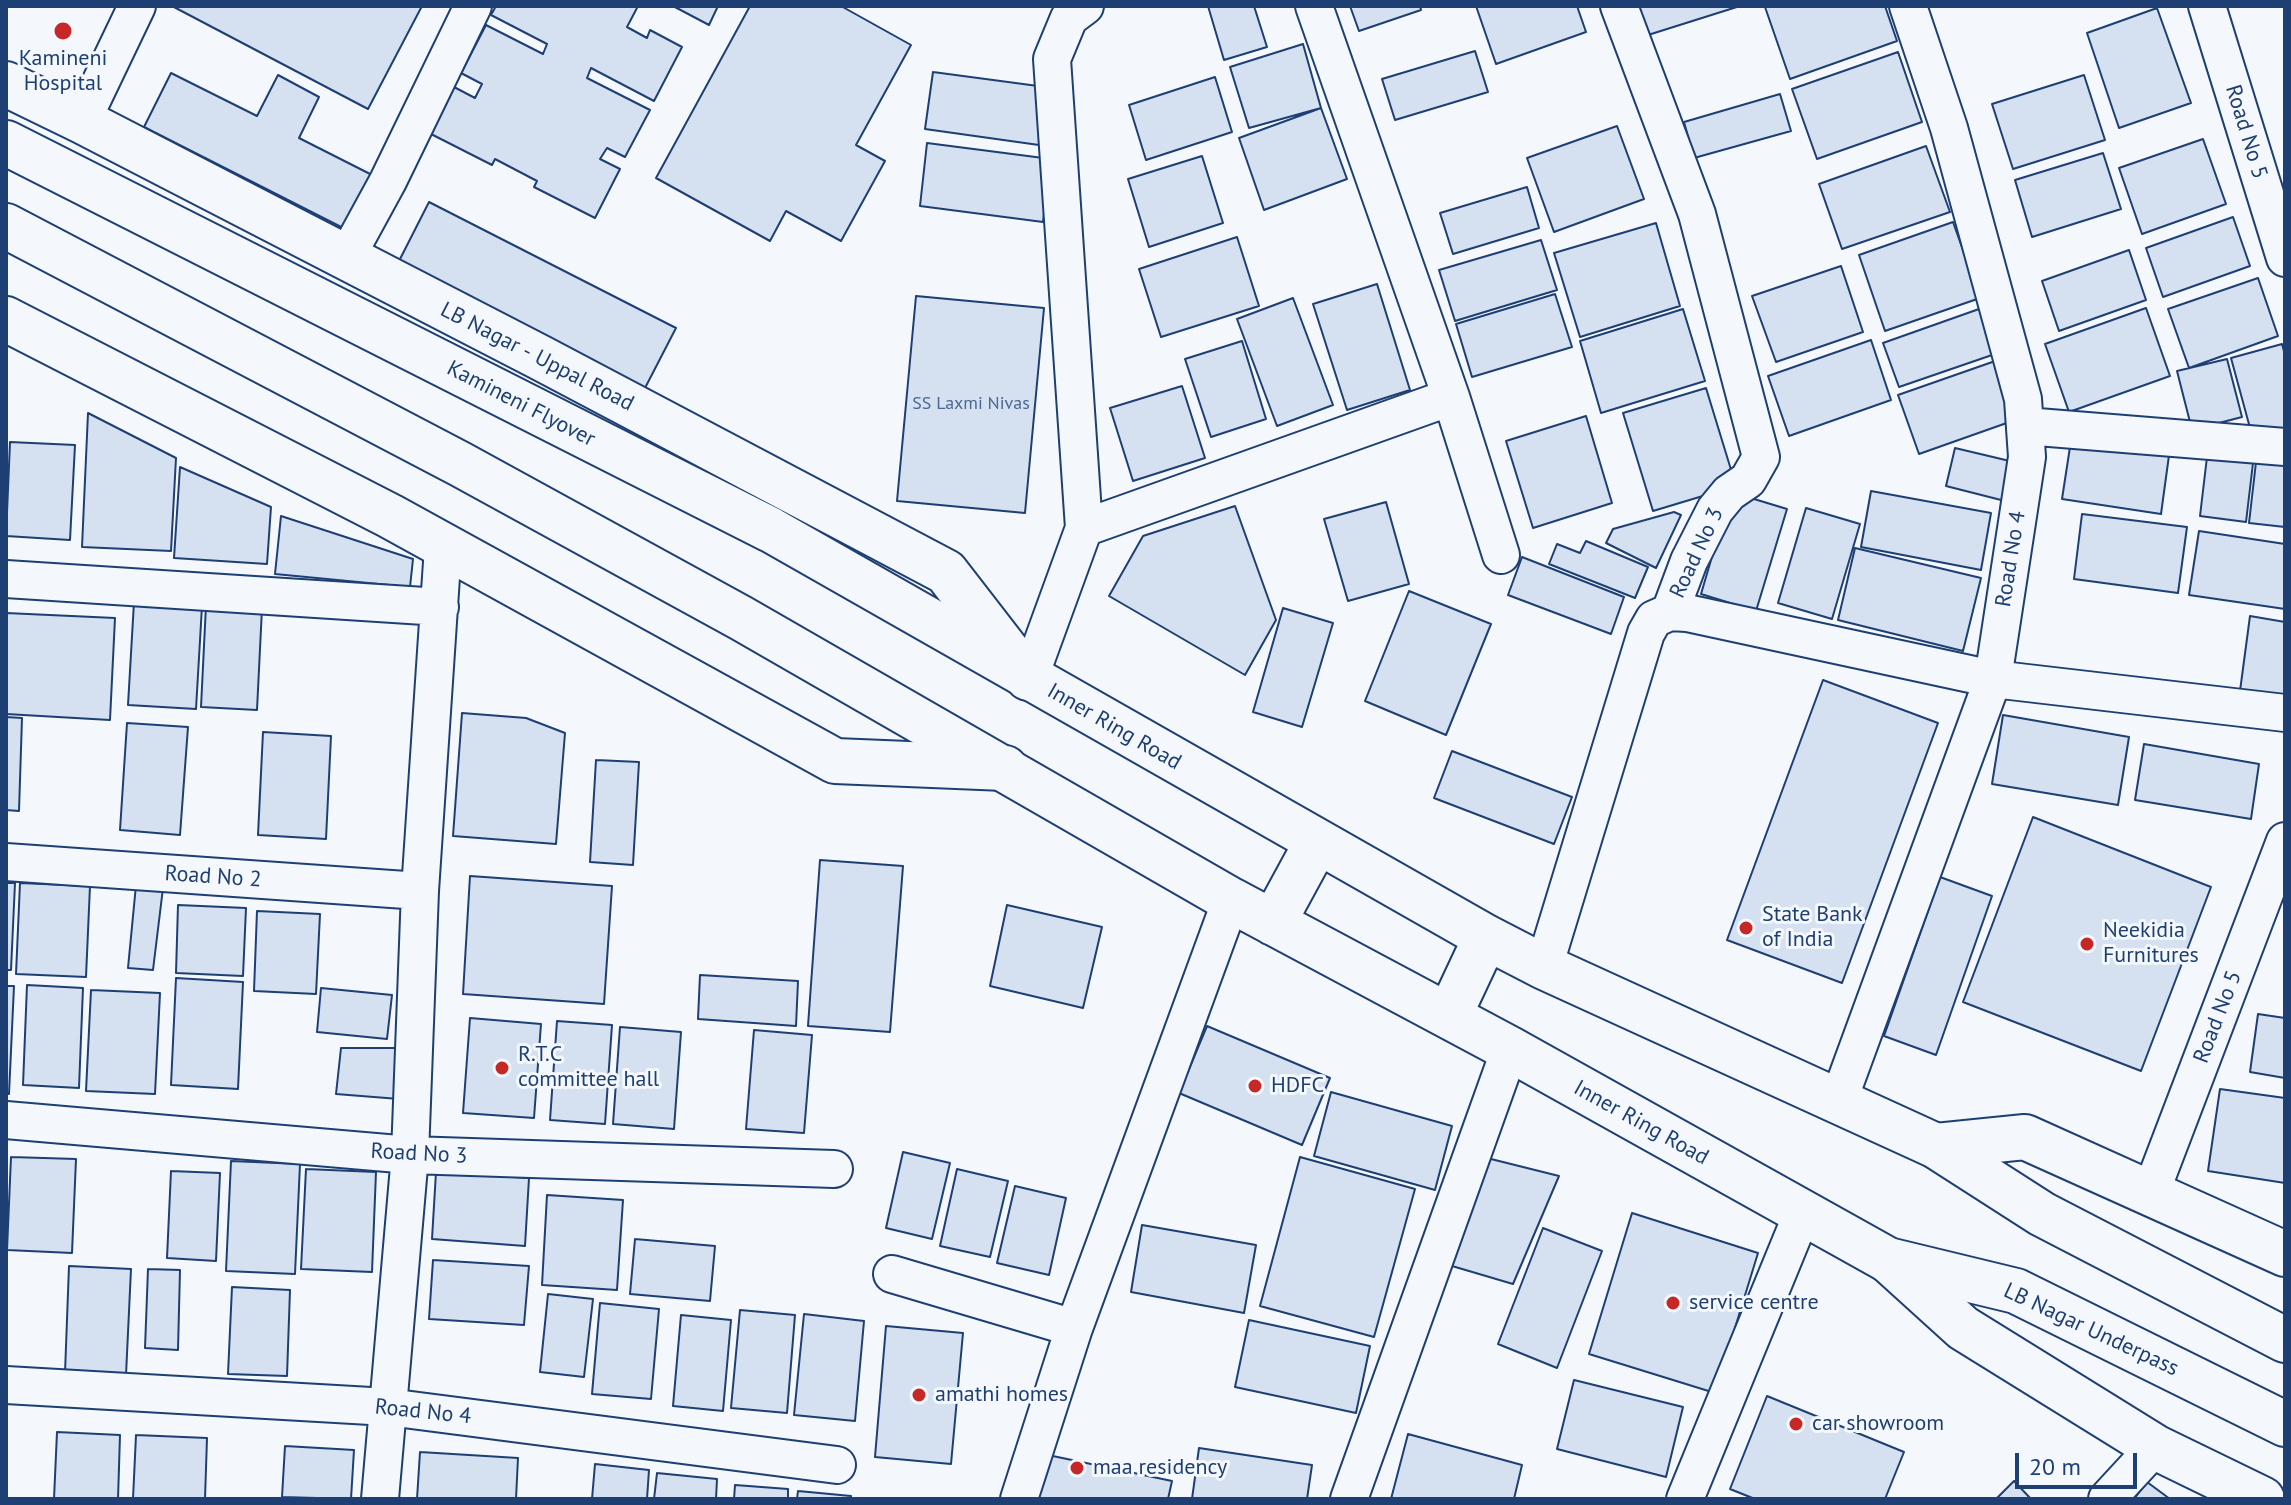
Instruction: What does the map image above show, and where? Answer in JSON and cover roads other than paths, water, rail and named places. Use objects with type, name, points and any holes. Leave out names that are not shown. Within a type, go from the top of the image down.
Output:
[{"type":"main road","name":"LB Nagar - Uppal Road","points":[[6,84],[541,358],[946,572],[1029,679]]},
{"type":"main road","name":"Kamineni Flyover","points":[[6,143],[771,530],[1029,679]]},
{"type":"main road","points":[[6,226],[460,464],[1005,768]]},
{"type":"main road","points":[[6,319],[390,516],[835,761],[1005,768]]},
{"type":"main road","name":"Inner Ring Road","points":[[1029,679],[1486,937],[1544,967],[1838,1102],[1936,1146],[2025,1137],[2285,1254]]},
{"type":"main road","name":"Inner Ring Road","points":[[1005,768],[1231,900],[1510,1049],[1888,1260],[1963,1328],[2155,1447],[2255,1497]]},
{"type":"main road","points":[[1273,923],[1317,842]]},
{"type":"main road","points":[[1449,1016],[1486,937]]},
{"type":"main road","points":[[1936,1146],[2042,1214],[2285,1340]]},
{"type":"main road","name":"LB Nagar Underpass","points":[[1888,1260],[2016,1291],[2285,1424]]},
{"type":"street","points":[[82,121],[137,6]]},
{"type":"street","points":[[346,258],[388,181],[473,6]]},
{"type":"street","points":[[1029,679],[1084,528],[1052,59],[1069,18],[1085,6]]},
{"type":"street","points":[[1314,6],[1451,397],[1501,555]]},
{"type":"street","name":"Road No 3","points":[[1544,967],[1646,633],[1654,619],[1670,612],[1689,561],[1715,510],[1729,493],[1748,480],[1761,457],[1697,214],[1619,6]]},
{"type":"street","name":"Road No 4","points":[[1838,1102],[1993,679],[2027,457],[2023,399],[1953,143],[1908,6]]},
{"type":"street","name":"Road No 5","points":[[2207,6],[2285,258]]},
{"type":"street","points":[[1084,528],[1451,397]]},
{"type":"street","points":[[2025,426],[2285,447]]},
{"type":"street","points":[[380,1499],[410,1155],[420,891],[443,547]]},
{"type":"street","points":[[6,579],[440,607]]},
{"type":"street","points":[[1670,612],[1687,613],[1993,679],[2285,713]]},
{"type":"street","name":"Road No 5","points":[[2151,1192],[2285,841]]},
{"type":"street","name":"Road No 2","points":[[6,862],[420,891]]},
{"type":"street","points":[[1019,1499],[1074,1328],[1231,900]]},
{"type":"street","points":[[1349,1499],[1510,1049]]},
{"type":"street","name":"Road No 3","points":[[6,1120],[410,1155],[834,1169]]},
{"type":"street","points":[[1685,1499],[1802,1214]]},
{"type":"street","points":[[892,1274],[1074,1328]]},
{"type":"street","name":"Road No 4","points":[[6,1385],[388,1407],[837,1465]]},
{"type":"street","points":[[2107,1499],[2155,1447]]},
{"type":"place","name":"Kamineni Hospital","points":[[63,31]]},
{"type":"place","name":"State Bank of India","points":[[1746,928]]},
{"type":"place","name":"Neekidia Furnitures","points":[[2087,944]]},
{"type":"place","name":"R.T.C committee hall","points":[[502,1068]]},
{"type":"place","name":"HDFC","points":[[1255,1086]]},
{"type":"place","name":"service centre","points":[[1673,1303]]},
{"type":"place","name":"amathi homes","points":[[919,1395]]},
{"type":"place","name":"car showroom","points":[[1796,1424]]},
{"type":"place","name":"maa residency","points":[[1077,1468]]}]
